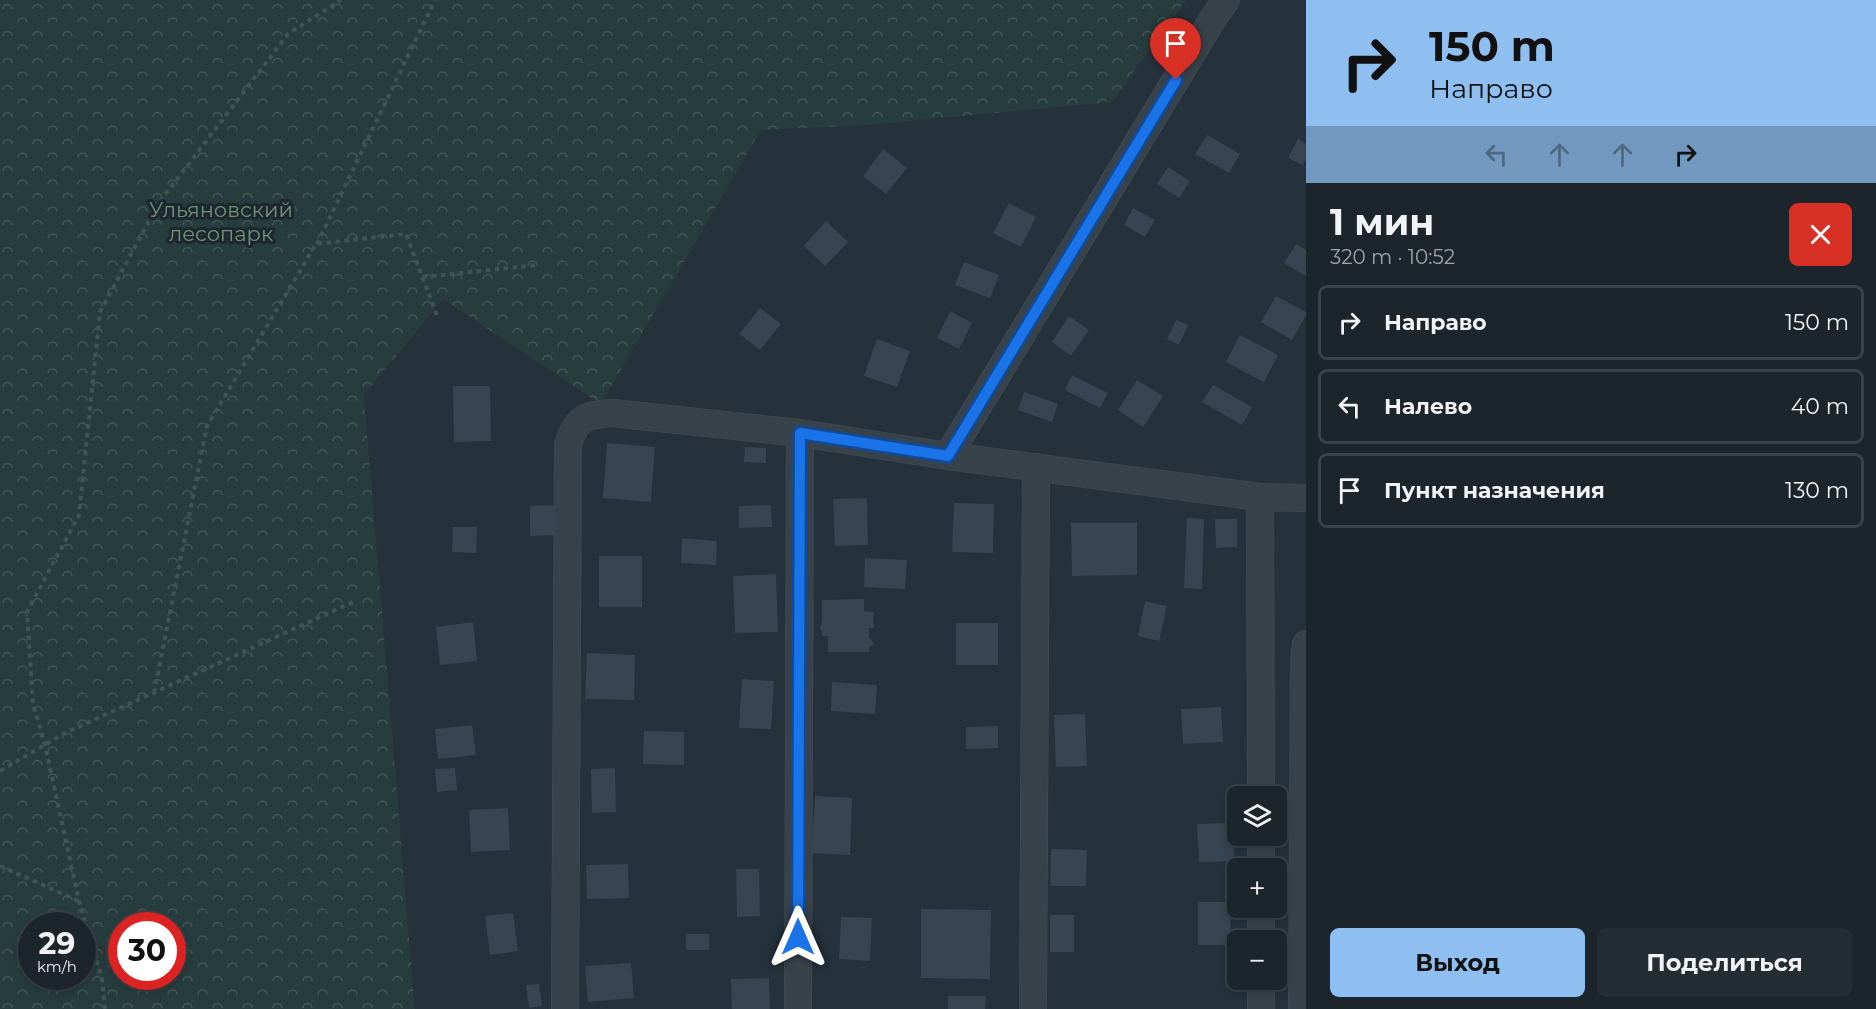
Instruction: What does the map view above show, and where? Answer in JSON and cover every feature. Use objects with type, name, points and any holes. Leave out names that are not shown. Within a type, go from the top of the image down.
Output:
[{"type":"street","points":[[948,456],[1226,0]]},
{"type":"street","points":[[565,1009],[568,445],[572,431],[582,420],[595,414],[612,412],[800,433],[948,456],[1260,497],[1306,498]]},
{"type":"street","points":[[798,1009],[800,433]]},
{"type":"street","points":[[1033,1009],[1036,467]]},
{"type":"street","points":[[1260,497],[1261,786]]},
{"type":"street","points":[[1302,1009],[1306,655]]},
{"type":"street","points":[[1261,990],[1262,1009]]},
{"type":"path","points":[[105,1009],[102,979],[79,901],[45,745],[33,704],[27,612],[79,515],[100,312],[158,204],[288,34],[341,0]]},
{"type":"path","points":[[154,693],[207,426],[316,244],[435,0]]},
{"type":"path","points":[[316,244],[406,234],[438,318]]},
{"type":"path","points":[[423,278],[537,265]]},
{"type":"path","points":[[0,771],[65,733],[353,602]]},
{"type":"path","points":[[0,866],[79,901]]},
{"type":"green space","name":"Ульяновский лесопарк","points":[[0,0],[1186,0],[1112,102],[868,125],[761,130],[601,404],[443,299],[364,395],[415,1009],[0,1009]]},
{"type":"building","points":[[1207,135],[1240,154],[1229,173],[1195,154]]},
{"type":"building","points":[[1298,139],[1306,144],[1306,159],[1303,165],[1288,158]]},
{"type":"building","points":[[883,149],[907,168],[886,194],[863,176]]},
{"type":"building","points":[[1168,167],[1190,181],[1179,198],[1157,184]]},
{"type":"building","points":[[1009,203],[1036,217],[1021,247],[993,233]]},
{"type":"building","points":[[1133,208],[1155,220],[1145,237],[1124,225]]},
{"type":"building","points":[[826,221],[848,242],[825,266],[804,246]]},
{"type":"building","points":[[1296,244],[1306,250],[1306,276],[1284,263]]},
{"type":"building","points":[[964,262],[999,275],[990,298],[955,285]]},
{"type":"building","points":[[1276,296],[1306,312],[1292,340],[1261,322]]},
{"type":"building","points":[[760,308],[781,324],[760,350],[739,334]]},
{"type":"building","points":[[950,311],[972,323],[959,349],[937,338]]},
{"type":"building","points":[[1069,316],[1089,330],[1071,356],[1052,342]]},
{"type":"building","points":[[1176,320],[1188,325],[1179,345],[1167,339]]},
{"type":"building","points":[[1240,335],[1278,355],[1264,382],[1226,362]]},
{"type":"building","points":[[877,339],[910,351],[897,387],[864,376]]},
{"type":"building","points":[[1072,375],[1108,393],[1100,408],[1065,390]]},
{"type":"building","points":[[1137,380],[1163,396],[1143,427],[1118,410]]},
{"type":"building","points":[[1213,385],[1252,407],[1242,425],[1202,402]]},
{"type":"building","points":[[453,386],[490,386],[491,441],[454,442]]},
{"type":"building","points":[[1024,392],[1058,404],[1052,422],[1018,410]]},
{"type":"building","points":[[607,443],[655,447],[651,502],[603,498]]},
{"type":"building","points":[[745,447],[766,448],[766,463],[744,462]]},
{"type":"building","points":[[867,498],[868,545],[835,546],[833,499]]},
{"type":"building","points":[[954,503],[994,504],[993,553],[952,552]]},
{"type":"building","points":[[558,505],[558,535],[530,536],[530,506]]},
{"type":"building","points":[[771,505],[772,527],[739,528],[739,506]]},
{"type":"building","points":[[1187,518],[1204,519],[1202,589],[1184,588]]},
{"type":"building","points":[[1215,519],[1237,519],[1237,547],[1216,548]]},
{"type":"building","points":[[1071,523],[1137,523],[1137,575],[1072,576]]},
{"type":"building","points":[[453,527],[477,527],[476,553],[452,552]]},
{"type":"building","points":[[682,538],[717,541],[716,565],[681,563]]},
{"type":"building","points":[[599,556],[642,556],[642,607],[599,607]]},
{"type":"building","points":[[865,558],[907,560],[905,589],[864,587]]},
{"type":"building","points":[[776,574],[778,632],[735,633],[733,576]]},
{"type":"building","points":[[864,599],[864,611],[874,612],[874,628],[869,628],[869,637],[874,643],[869,648],[869,652],[828,652],[828,636],[822,636],[820,627],[822,600]]},
{"type":"building","points":[[1145,601],[1167,606],[1159,641],[1138,636]]},
{"type":"building","points":[[473,622],[477,661],[440,665],[436,627]]},
{"type":"building","points":[[956,623],[998,623],[998,665],[956,665]]},
{"type":"building","points":[[587,653],[635,655],[634,700],[585,699]]},
{"type":"building","points":[[742,679],[774,681],[771,729],[739,728]]},
{"type":"building","points":[[832,682],[877,685],[875,714],[831,711]]},
{"type":"building","points":[[1221,707],[1223,742],[1183,744],[1181,709]]},
{"type":"building","points":[[1085,714],[1087,766],[1056,767],[1054,715]]},
{"type":"building","points":[[472,725],[476,755],[438,759],[435,729]]},
{"type":"building","points":[[998,726],[998,748],[966,749],[966,727]]},
{"type":"building","points":[[644,731],[684,732],[684,765],[643,764]]},
{"type":"building","points":[[455,768],[457,790],[437,792],[435,769]]},
{"type":"building","points":[[615,768],[616,812],[592,813],[591,769]]},
{"type":"building","points":[[815,796],[852,798],[850,855],[812,853]]},
{"type":"building","points":[[508,808],[510,850],[471,852],[469,810]]},
{"type":"building","points":[[1227,823],[1227,846],[1234,846],[1234,858],[1227,858],[1227,861],[1199,862],[1197,824]]},
{"type":"building","points":[[1051,849],[1087,850],[1086,886],[1050,886]]},
{"type":"building","points":[[628,864],[629,898],[587,899],[586,865]]},
{"type":"building","points":[[736,869],[759,869],[760,916],[737,917]]},
{"type":"building","points":[[1198,902],[1227,902],[1227,918],[1231,918],[1230,930],[1227,930],[1227,945],[1198,945]]},
{"type":"building","points":[[921,909],[991,910],[990,979],[921,978]]},
{"type":"building","points":[[513,913],[518,951],[490,955],[485,916]]},
{"type":"building","points":[[1050,915],[1074,915],[1074,952],[1050,952]]},
{"type":"building","points":[[841,917],[872,918],[870,961],[839,959]]},
{"type":"building","points":[[686,934],[709,934],[709,950],[686,950]]},
{"type":"building","points":[[631,963],[634,998],[588,1002],[585,966]]},
{"type":"building","points":[[769,978],[770,1009],[732,1009],[731,979]]},
{"type":"building","points":[[539,984],[542,1006],[529,1008],[526,985]]},
{"type":"building","points":[[948,996],[986,996],[985,1009],[948,1009]]},
{"type":"route","points":[[798,937],[800,433],[948,456],[1176,80]]}]
